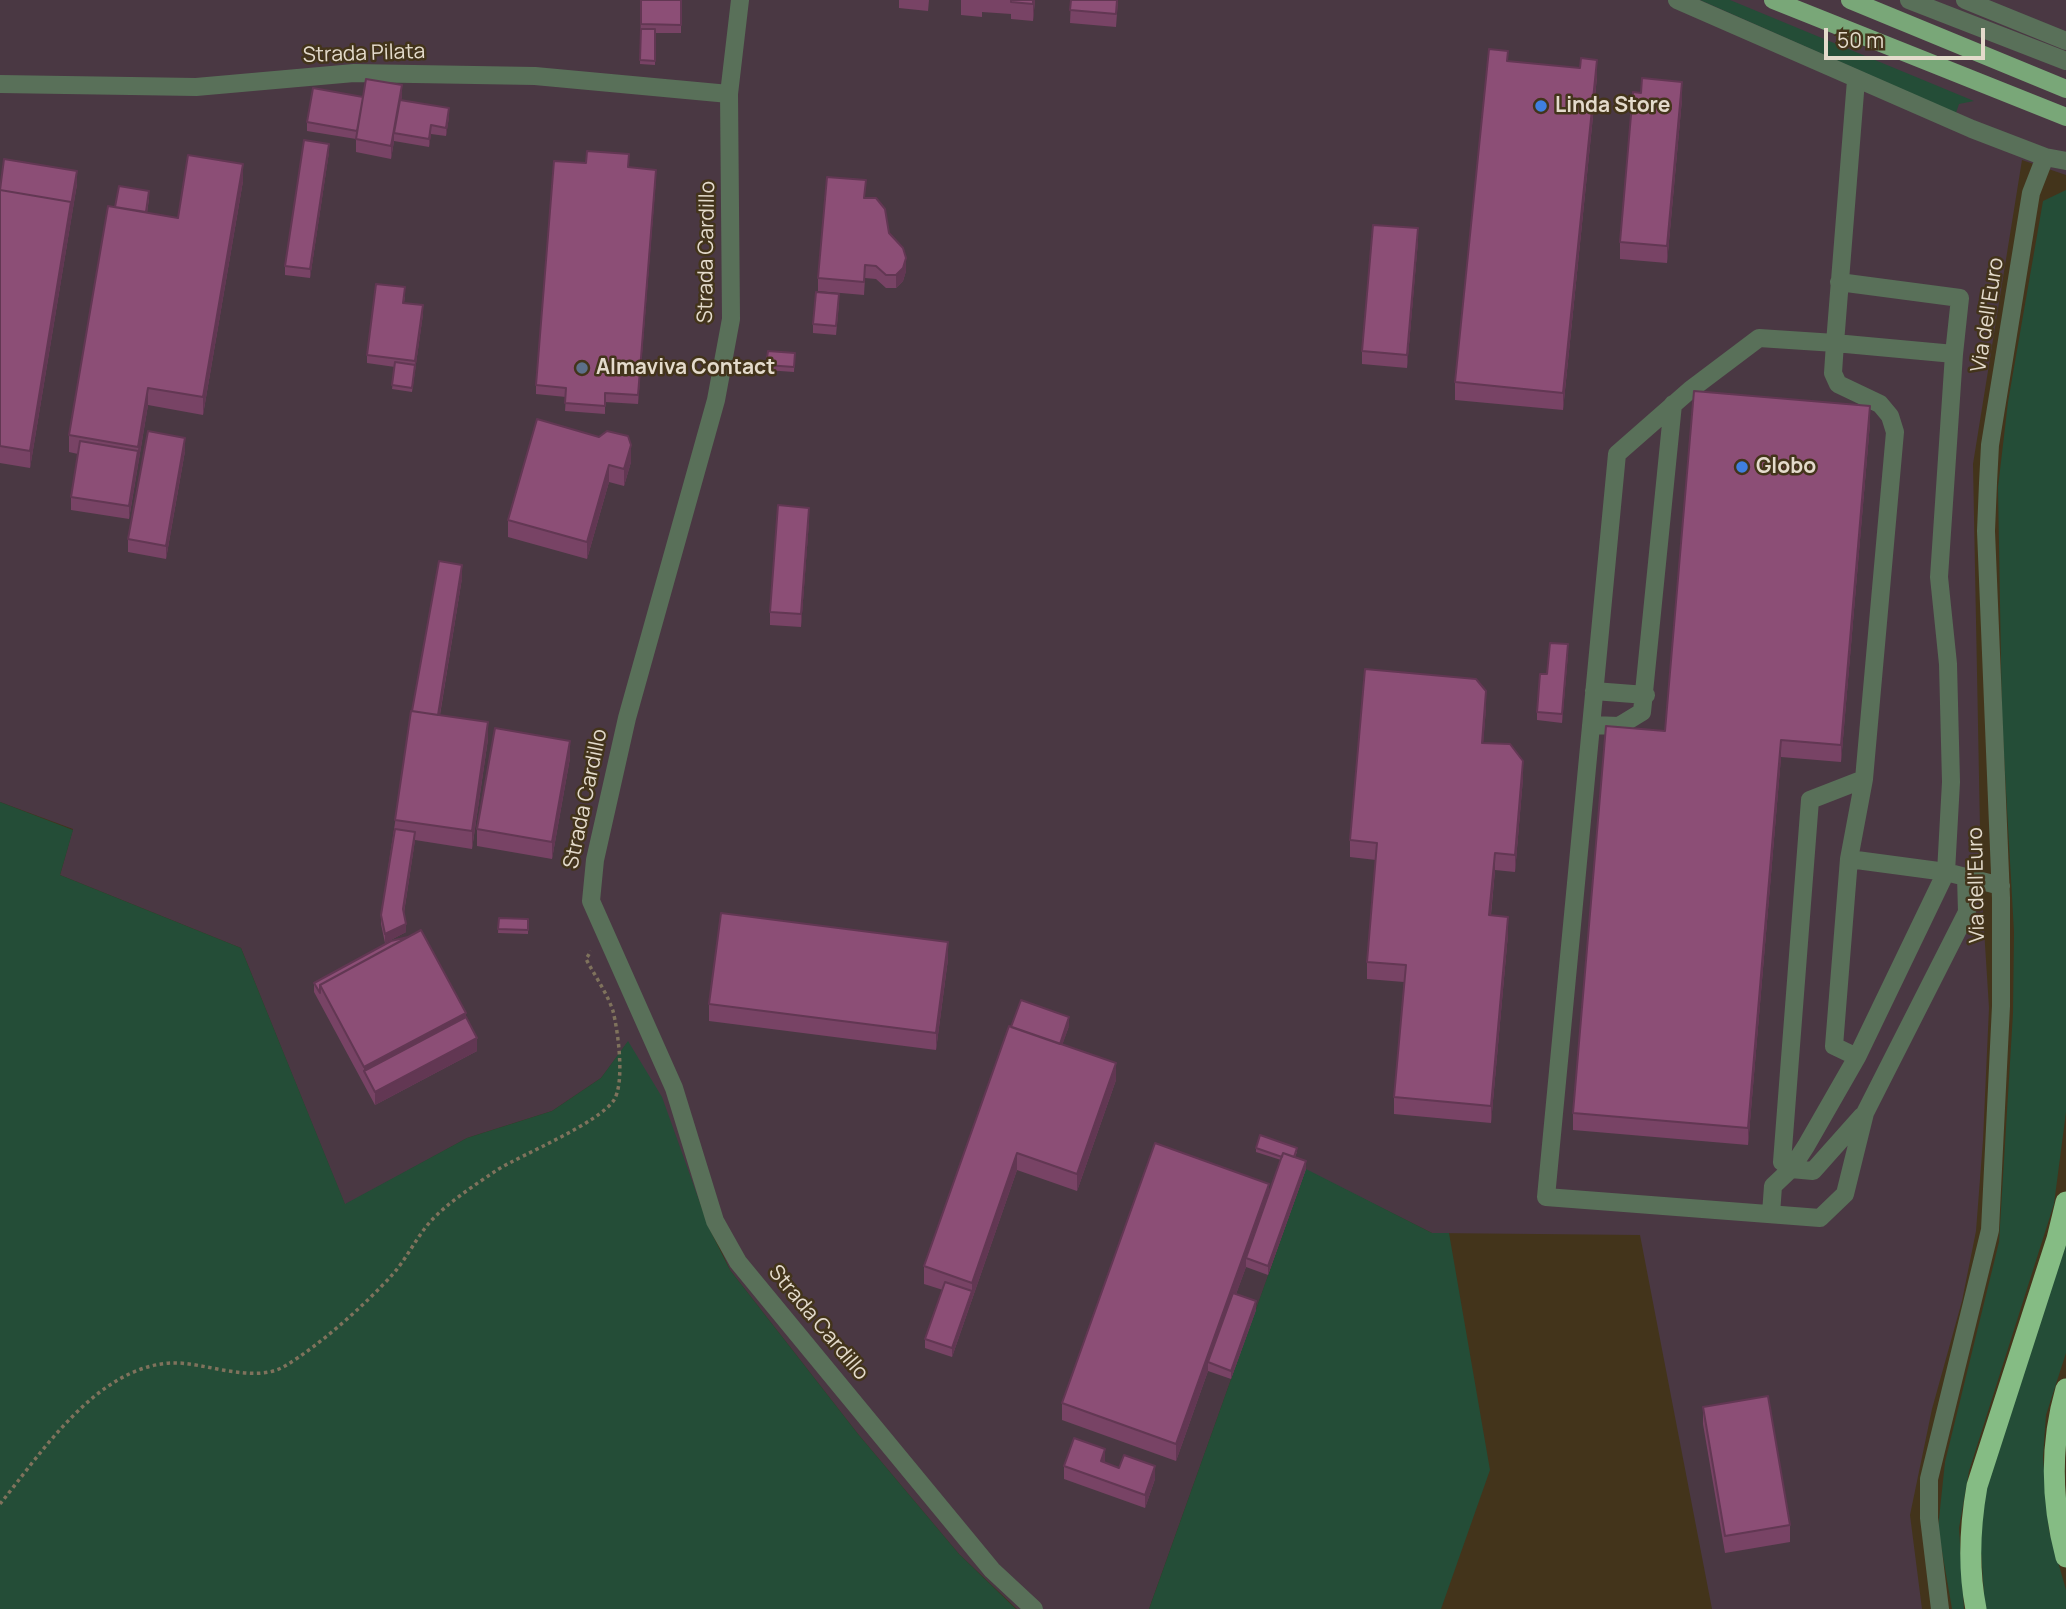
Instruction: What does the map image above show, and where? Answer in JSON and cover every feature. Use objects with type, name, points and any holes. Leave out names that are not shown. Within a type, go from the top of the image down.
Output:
[{"type":"highway","points":[[1976,1609],[1971,1559],[1972,1516],[1977,1486],[2057,1239],[2066,1202]]},
{"type":"highway","points":[[2066,1389],[2054,1450],[2056,1508],[2066,1557]]},
{"type":"main road","points":[[1773,0],[2066,117]]},
{"type":"main road","points":[[1850,0],[2066,89]]},
{"type":"street","name":"Strada Cardillo","points":[[740,0],[729,94],[733,273],[727,350],[716,400],[626,718],[594,860],[591,901],[674,1088],[715,1222],[738,1262],[992,1570],[1034,1609]]},
{"type":"street","points":[[1677,0],[1856,80],[2045,157],[2066,161]]},
{"type":"street","points":[[1909,0],[2066,61]]},
{"type":"street","points":[[1965,0],[2066,41]]},
{"type":"street","name":"Strada Pilata","points":[[0,84],[197,87],[354,73],[535,76],[729,94]]},
{"type":"street","points":[[1856,80],[1833,373],[1838,384],[1880,404],[1890,416],[1895,432],[1864,779],[1849,859],[1834,1046],[1857,1057]]},
{"type":"street","name":"Via dell'Euro","points":[[1940,1609],[1929,1518],[1929,1479],[1990,1230],[2001,1006],[2001,886],[1986,531],[1987,482],[1990,445],[2031,193],[2045,157]]},
{"type":"street","points":[[1771,1214],[1773,1186],[1791,1169],[1857,1057],[1946,872],[1951,782],[1948,664],[1940,577],[1960,298],[1839,282]]},
{"type":"street","points":[[1954,354],[1759,338],[1673,404],[1617,454],[1546,1197],[1820,1218],[1845,1195],[1865,1113],[1968,912],[1966,877]]},
{"type":"street","points":[[1591,725],[1619,726],[1642,712],[1646,695],[1673,404]]},
{"type":"street","points":[[1594,691],[1646,695]]},
{"type":"street","points":[[1864,779],[1810,800],[1782,1162],[1791,1169],[1813,1171],[1865,1113]]},
{"type":"street","points":[[1849,859],[1946,872],[2001,886]]},
{"type":"path","points":[[0,1504],[72,1415],[117,1382],[141,1370],[170,1363],[240,1373],[282,1368],[338,1328],[393,1275],[430,1222],[448,1206],[497,1170],[589,1119],[613,1100],[619,1082],[618,1042],[612,1009],[586,959],[604,932]]},
{"type":"shaded area","points":[[0,0],[2066,0],[2066,175],[2022,160],[1973,464],[1981,881],[1989,1008],[1976,1231],[1962,1301],[1932,1409],[1910,1515],[1922,1609],[1712,1609],[1640,1235],[1432,1233],[1306,1170],[1149,1609],[1017,1609],[959,1554],[858,1434],[730,1270],[628,1042],[601,1078],[552,1111],[467,1138],[345,1205],[241,948],[60,875],[73,829],[0,802]]},
{"type":"green space","points":[[1700,0],[1730,0],[1974,101],[1959,104],[1956,113]]},
{"type":"green space","points":[[2066,190],[2066,1112],[2054,1204],[1969,1471],[1959,1528],[1964,1609],[1952,1609],[1938,1528],[1945,1462],[1999,1242],[2013,1013],[2014,932],[2002,720],[1998,487],[2008,402],[2043,201]]},
{"type":"green space","points":[[0,802],[73,830],[60,875],[241,948],[345,1204],[467,1138],[552,1111],[601,1078],[628,1041],[662,1097],[709,1228],[730,1270],[858,1434],[959,1554],[1016,1609],[0,1609]]},
{"type":"green space","points":[[1306,1169],[1432,1233],[1449,1233],[1490,1470],[1441,1609],[1149,1609]]},
{"type":"green space","points":[[2066,1235],[2066,1353],[2046,1415],[2043,1457],[2049,1530],[2066,1590],[2066,1609],[1985,1609],[1980,1537],[1985,1490]]},
{"type":"building","points":[[641,0],[681,0],[681,25],[641,24]]},
{"type":"building","points":[[1033,0],[1033,4],[1011,2]]},
{"type":"building","points":[[1071,0],[1117,0],[1116,14],[1070,10]]},
{"type":"building","points":[[641,29],[655,29],[655,61],[640,60]]},
{"type":"building","points":[[1489,49],[1508,51],[1507,61],[1580,68],[1581,58],[1597,60],[1563,393],[1455,382]]},
{"type":"building","points":[[1642,78],[1682,82],[1667,246],[1620,242],[1633,92],[1641,93]]},
{"type":"building","points":[[366,79],[402,85],[391,146],[356,139]]},
{"type":"building","points":[[313,88],[363,97],[357,131],[307,122]]},
{"type":"building","points":[[400,100],[449,108],[446,128],[431,125],[429,139],[394,133]]},
{"type":"building","points":[[304,140],[329,144],[310,269],[285,266]]},
{"type":"building","points":[[587,151],[629,154],[628,167],[656,170],[638,395],[605,393],[605,406],[565,403],[566,388],[536,385],[554,161],[586,163]]},
{"type":"building","points":[[188,155],[243,164],[203,397],[148,388],[138,447],[69,435],[108,206],[178,218]]},
{"type":"building","points":[[4,159],[77,171],[71,206],[71,202],[0,190]]},
{"type":"building","points":[[827,177],[866,180],[864,198],[876,198],[885,209],[889,233],[903,248],[906,258],[903,268],[896,275],[886,275],[876,266],[865,265],[864,282],[818,278]]},
{"type":"building","points":[[119,186],[149,191],[146,212],[115,207]]},
{"type":"building","points":[[0,190],[71,202],[30,451],[0,446]]},
{"type":"building","points":[[1373,225],[1418,228],[1407,355],[1362,351]]},
{"type":"building","points":[[376,284],[405,287],[403,303],[423,305],[415,361],[367,355]]},
{"type":"building","points":[[816,292],[839,294],[836,326],[813,324]]},
{"type":"building","points":[[768,351],[795,353],[794,367],[766,365]]},
{"type":"building","points":[[395,362],[415,365],[412,388],[392,385]]},
{"type":"building","points":[[1694,391],[1870,406],[1841,745],[1781,740],[1748,1128],[1573,1113],[1606,726],[1665,731]]},
{"type":"building","points":[[537,419],[599,437],[607,431],[628,436],[631,445],[624,469],[609,465],[587,542],[508,520]]},
{"type":"building","points":[[148,431],[185,438],[166,546],[128,539]]},
{"type":"building","points":[[80,441],[138,451],[129,506],[71,497]]},
{"type":"building","points":[[778,505],[809,508],[801,614],[770,612]]},
{"type":"building","points":[[439,561],[462,565],[438,715],[412,711]]},
{"type":"building","points":[[1550,643],[1568,644],[1562,714],[1537,712],[1540,674],[1547,674]]},
{"type":"building","points":[[1365,669],[1476,679],[1486,691],[1482,743],[1510,744],[1523,761],[1515,855],[1495,853],[1489,915],[1508,917],[1491,1106],[1394,1097],[1406,965],[1367,962],[1377,843],[1350,840]]},
{"type":"building","points":[[411,711],[488,722],[472,831],[395,820]]},
{"type":"building","points":[[495,728],[570,741],[552,842],[477,829]]},
{"type":"building","points":[[395,829],[415,832],[403,909],[406,924],[385,934],[381,915]]},
{"type":"building","points":[[721,913],[948,942],[936,1033],[709,1004]]},
{"type":"building","points":[[499,918],[528,919],[528,930],[498,929]]},
{"type":"building","points":[[421,930],[466,1013],[364,1067],[320,985]]},
{"type":"building","points":[[408,937],[320,985],[320,993],[314,983],[391,941]]},
{"type":"building","points":[[1021,1000],[1069,1017],[1060,1044],[1011,1027]]},
{"type":"building","points":[[466,1017],[477,1038],[375,1092],[364,1071]]},
{"type":"building","points":[[1009,1026],[1116,1063],[1077,1174],[1017,1153],[972,1283],[924,1266]]},
{"type":"building","points":[[1260,1135],[1297,1148],[1294,1157],[1283,1153],[1282,1157],[1256,1148]]},
{"type":"building","points":[[1155,1143],[1269,1184],[1176,1444],[1062,1403]]},
{"type":"building","points":[[1283,1153],[1306,1161],[1268,1266],[1246,1258]]},
{"type":"building","points":[[945,1282],[972,1291],[952,1348],[925,1339]]},
{"type":"building","points":[[1233,1293],[1256,1301],[1231,1371],[1208,1362]]},
{"type":"building","points":[[1768,1396],[1790,1525],[1725,1536],[1703,1407]]},
{"type":"building","points":[[1074,1438],[1105,1449],[1101,1461],[1119,1468],[1124,1455],[1155,1466],[1145,1495],[1064,1466]]},
{"type":"place","name":"Linda Store","points":[[1541,106]]},
{"type":"place","name":"Almaviva Contact","points":[[582,368]]},
{"type":"place","name":"Globo","points":[[1742,467]]}]
